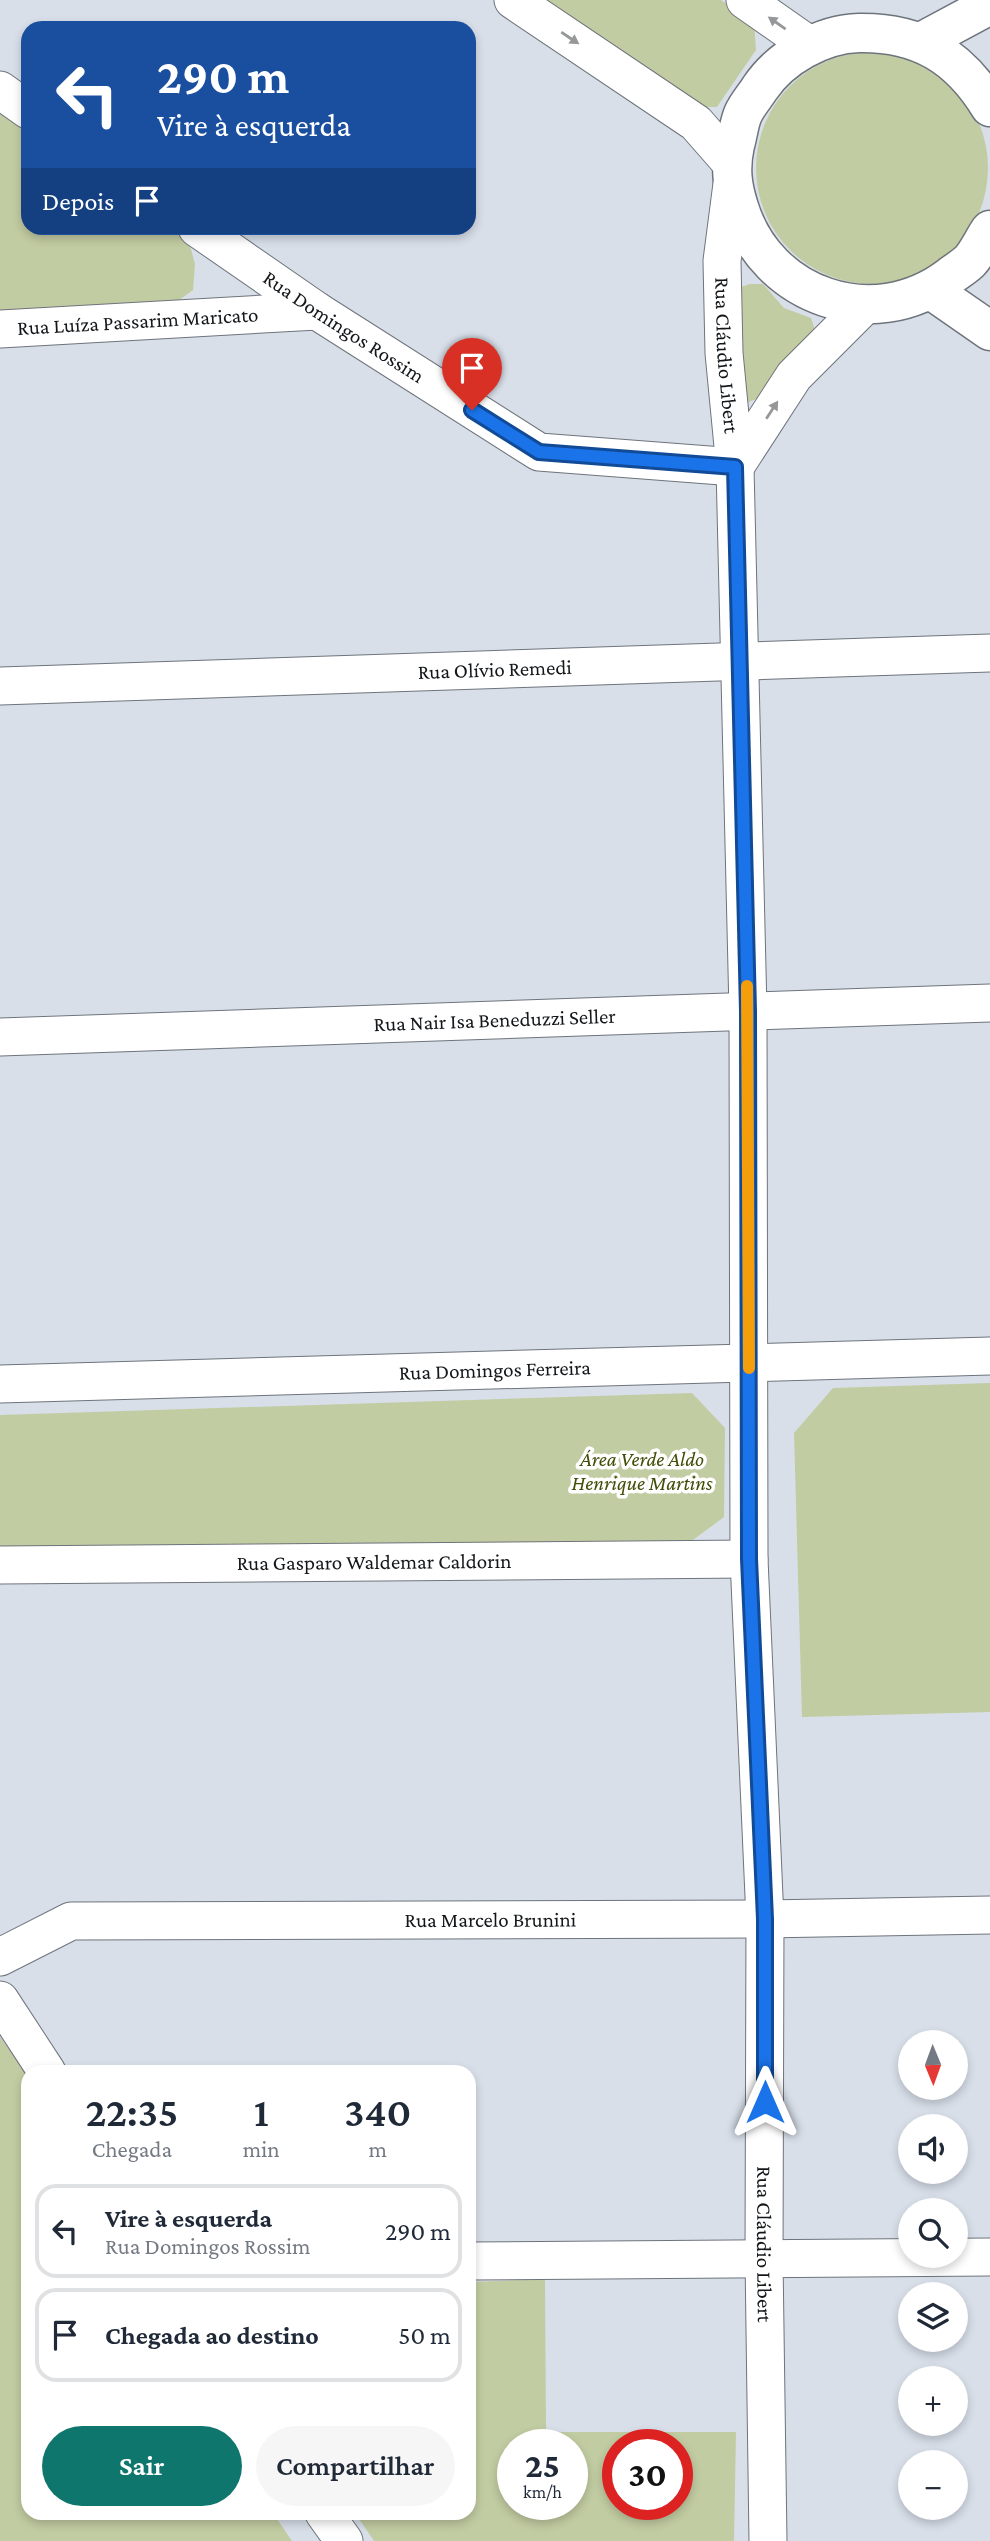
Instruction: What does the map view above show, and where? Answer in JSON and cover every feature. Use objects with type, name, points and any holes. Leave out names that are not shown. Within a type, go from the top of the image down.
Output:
[{"type":"street","points":[[513,0],[696,123],[732,174],[746,231],[776,269],[817,295],[865,305],[899,302],[931,290],[969,262],[990,230]]},
{"type":"street","points":[[745,0],[809,46]]},
{"type":"street","points":[[921,42],[990,5]]},
{"type":"street","points":[[732,174],[742,116],[769,75],[809,46],[845,34],[884,33],[921,42],[952,60],[977,85],[990,107]]},
{"type":"street","points":[[0,90],[21,105]]},
{"type":"street","name":"Rua Cláudio Libert","points":[[732,174],[722,261],[724,354],[735,467],[748,1011],[749,1559],[765,1919],[764,2259],[768,2541]]},
{"type":"street","name":"Rua Domingos Rossim","points":[[207,235],[317,311],[539,452],[735,467]]},
{"type":"street","points":[[931,290],[990,331]]},
{"type":"street","points":[[735,467],[794,376],[865,305]]},
{"type":"street","name":"Rua Luíza Passarim Maricato","points":[[0,329],[317,311]]},
{"type":"street","name":"Rua Olívio Remedi","points":[[0,686],[990,653]]},
{"type":"street","name":"Rua Nair Isa Beneduzzi Seller","points":[[0,1037],[990,1003]]},
{"type":"street","name":"Rua Domingos Ferreira","points":[[0,1384],[990,1356]]},
{"type":"street","name":"Rua Gasparo Waldemar Caldorin","points":[[0,1565],[749,1559]]},
{"type":"street","name":"Rua Marcelo Brunini","points":[[0,1957],[71,1921],[765,1919],[990,1915]]},
{"type":"street","points":[[0,2000],[42,2065]]},
{"type":"street","points":[[476,2261],[990,2257]]},
{"type":"street","points":[[329,2520],[344,2541]]},
{"type":"green space","points":[[539,0],[721,0],[754,22],[756,50],[717,107],[696,107]]},
{"type":"green space","points":[[861,52],[883,52],[906,57],[937,71],[962,94],[983,134],[988,168],[986,191],[974,223],[962,242],[946,258],[906,279],[883,284],[861,284],[838,279],[807,265],[782,242],[761,202],[756,179],[756,157],[761,134],[775,103],[798,78],[838,57]]},
{"type":"green space","points":[[0,113],[21,127],[21,235],[183,235],[188,238],[195,264],[193,290],[175,303],[0,311]]},
{"type":"green space","points":[[763,284],[784,308],[811,318],[816,333],[756,399],[746,403],[738,399],[738,288]]},
{"type":"green space","points":[[990,1383],[990,1712],[802,1717],[794,1433],[833,1388]]},
{"type":"green space","name":"Área Verde Aldo Henrique Martins","points":[[692,1393],[725,1428],[724,1517],[682,1548],[0,1549],[0,1415]]},
{"type":"green space","points":[[0,2037],[21,2066],[21,2520],[278,2520],[292,2541],[0,2541]]},
{"type":"green space","points":[[545,2279],[546,2429],[497,2429],[497,2520],[588,2520],[588,2432],[602,2432],[602,2520],[693,2520],[693,2432],[736,2432],[734,2541],[374,2541],[360,2520],[476,2520],[476,2282]]},
{"type":"slow traffic","points":[[747,986],[749,1368]]},
{"type":"route","points":[[472,410],[539,452],[735,467],[748,1011],[749,1559],[765,1919],[765,2102]]}]
